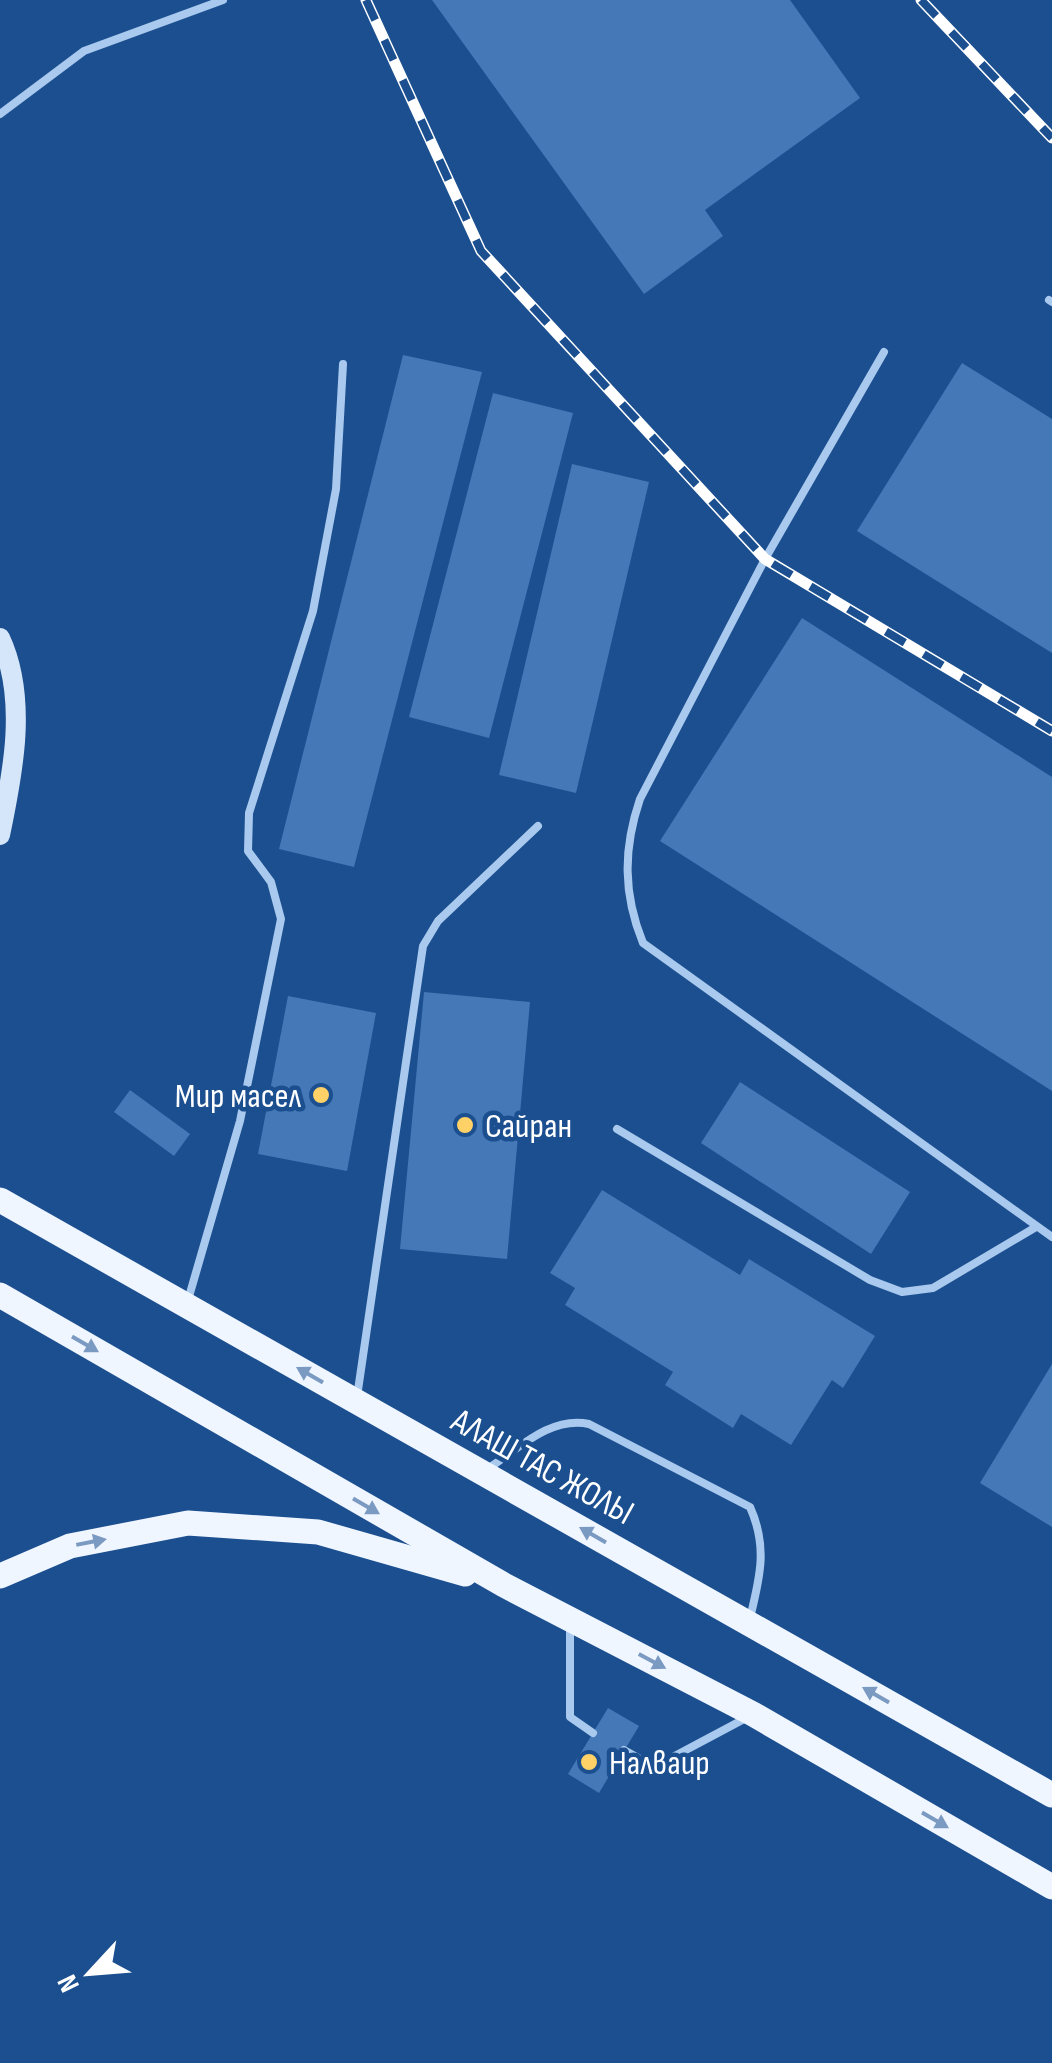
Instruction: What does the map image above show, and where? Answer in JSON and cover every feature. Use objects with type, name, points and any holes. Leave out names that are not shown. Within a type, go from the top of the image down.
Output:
[{"type":"main road","points":[[0,638],[8,656],[17,748],[0,835]]},
{"type":"main road","name":"АЛАШ ТАС ЖОЛЫ","points":[[0,1200],[1052,1794]]},
{"type":"main road","points":[[0,1295],[504,1585],[752,1714],[1052,1887]]},
{"type":"main road","points":[[0,1576],[70,1546],[188,1523],[318,1532],[504,1585]]},
{"type":"lane","points":[[0,114],[84,51],[223,0]]},
{"type":"lane","points":[[884,352],[765,559],[640,800],[626,840],[628,907],[642,943],[1052,1237]]},
{"type":"lane","points":[[187,1304],[240,1121],[281,919],[271,882],[248,851],[249,813],[313,612],[336,488],[343,364]]},
{"type":"lane","points":[[356,1402],[422,946],[438,922],[538,826]]},
{"type":"lane","points":[[616,1129],[870,1280],[902,1292],[933,1288],[1036,1227]]},
{"type":"lane","points":[[483,1472],[548,1428],[570,1420],[589,1424],[750,1507],[761,1532],[764,1562],[748,1622]]},
{"type":"lane","points":[[570,1617],[570,1717],[593,1733]]},
{"type":"lane","points":[[624,1750],[654,1766],[752,1714]]},
{"type":"building","points":[[432,0],[790,0],[860,98],[705,210],[723,236],[644,294]]},
{"type":"building","points":[[403,355],[482,372],[354,867],[279,849]]},
{"type":"building","points":[[962,363],[1052,419],[1052,653],[857,531]]},
{"type":"building","points":[[493,393],[573,413],[489,738],[409,717]]},
{"type":"building","points":[[572,464],[649,482],[576,793],[499,775]]},
{"type":"building","points":[[802,618],[1052,777],[1052,1091],[660,841]]},
{"type":"building","name":"Сайран","points":[[424,992],[530,1002],[507,1259],[400,1249]]},
{"type":"building","points":[[288,996],[376,1013],[347,1171],[258,1154]]},
{"type":"building","points":[[740,1082],[910,1192],[871,1254],[701,1143]]},
{"type":"building","points":[[130,1090],[190,1134],[174,1156],[114,1112]]},
{"type":"building","points":[[602,1190],[740,1275],[749,1259],[875,1336],[843,1388],[832,1380],[791,1445],[741,1414],[733,1428],[665,1385],[673,1372],[565,1305],[575,1288],[550,1273]]},
{"type":"building","points":[[1052,1364],[1052,1527],[980,1483]]},
{"type":"building","points":[[608,1708],[639,1726],[599,1793],[568,1774]]},
{"type":"railway","points":[[366,0],[481,251],[765,559],[1052,731]]},
{"type":"railway","points":[[921,0],[1052,138]]},
{"type":"place","name":"Мир масел","points":[[321,1095]]},
{"type":"place","name":"Сайран","points":[[465,1125]]},
{"type":"place","name":"Налваир","points":[[589,1762]]}]
